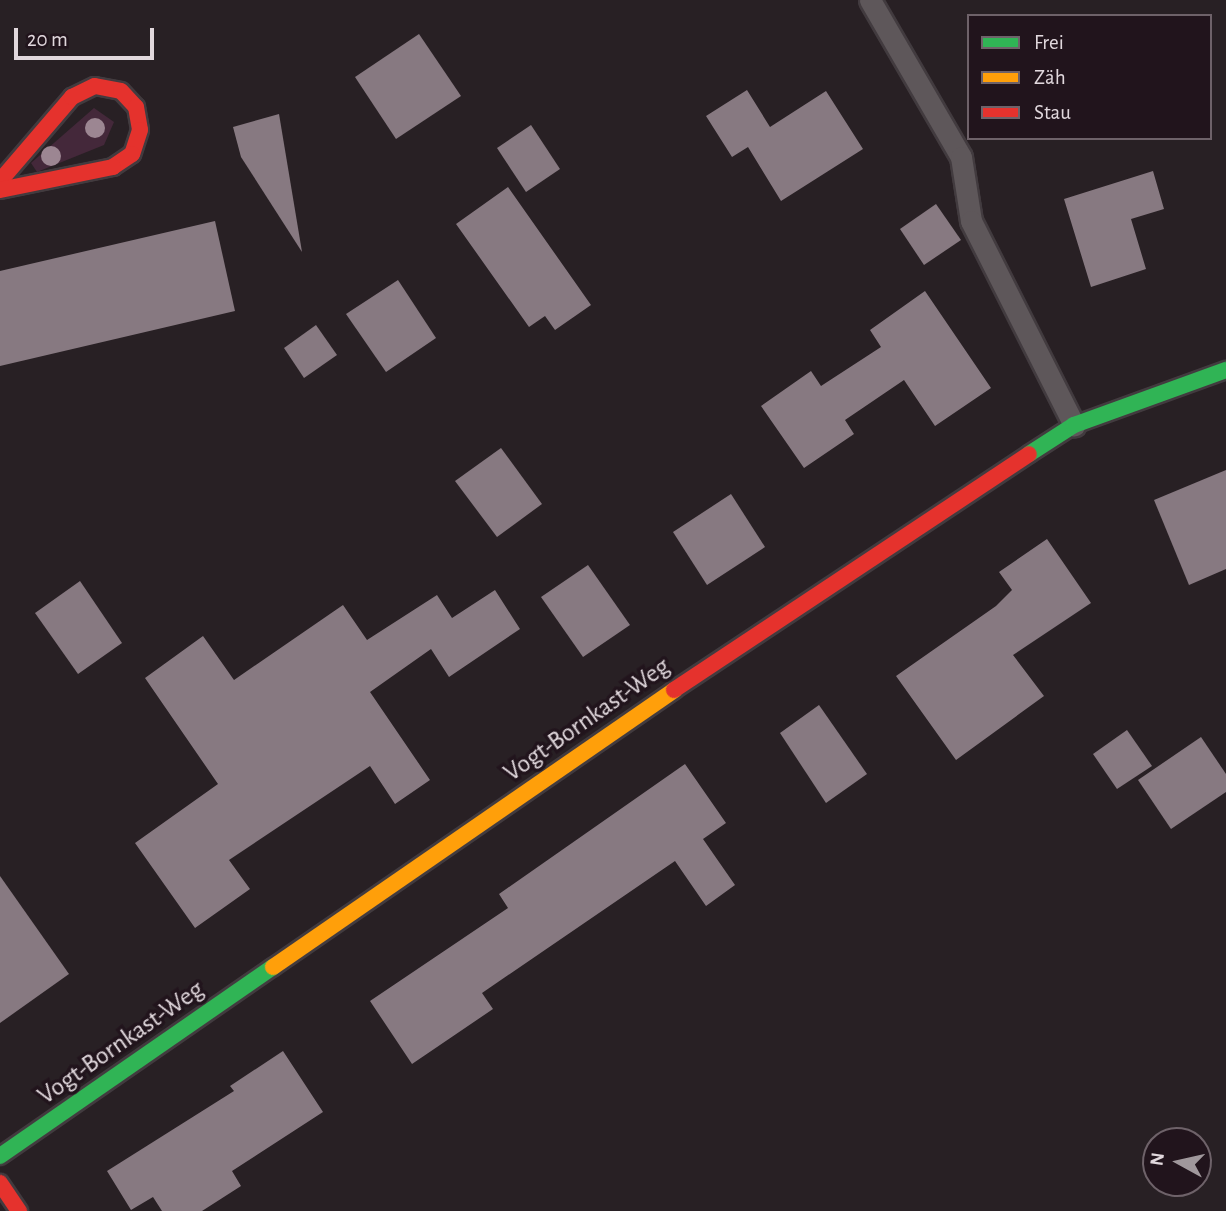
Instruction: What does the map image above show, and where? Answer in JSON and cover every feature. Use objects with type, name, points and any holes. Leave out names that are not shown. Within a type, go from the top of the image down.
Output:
[{"type":"street","points":[[0,181],[72,97],[95,86],[121,92],[136,107],[140,130],[132,154],[113,167],[0,190]]},
{"type":"street","name":"Vogt-Bornkast-Weg","points":[[0,1156],[830,582],[1074,425],[1226,370]]},
{"type":"street","points":[[0,1183],[19,1211]]},
{"type":"lane","points":[[870,0],[961,156],[971,221],[1074,425]]},
{"type":"shaded area","points":[[94,108],[114,122],[104,145],[37,172],[31,163]]},
{"type":"building","points":[[419,34],[461,96],[396,139],[355,77]]},
{"type":"building","points":[[747,90],[770,127],[826,91],[863,149],[781,201],[748,147],[732,157],[706,116]]},
{"type":"building","points":[[279,114],[302,252],[241,157],[233,127]]},
{"type":"building","points":[[531,125],[560,169],[526,192],[497,148]]},
{"type":"building","points":[[1153,171],[1164,209],[1131,219],[1146,269],[1091,287],[1064,199]]},
{"type":"building","points":[[508,187],[591,305],[555,330],[545,316],[529,327],[456,224]]},
{"type":"building","points":[[936,204],[961,240],[924,265],[900,229]]},
{"type":"building","points":[[215,221],[235,311],[0,366],[0,271]]},
{"type":"building","points":[[398,280],[436,338],[386,372],[346,314]]},
{"type":"building","points":[[925,291],[991,388],[935,426],[904,380],[845,420],[854,434],[804,468],[761,406],[811,371],[821,386],[881,347],[870,330]]},
{"type":"building","points":[[316,325],[337,355],[304,378],[284,348]]},
{"type":"building","points":[[501,448],[542,504],[497,537],[455,481]]},
{"type":"building","points":[[1226,470],[1226,569],[1189,585],[1154,500]]},
{"type":"building","points":[[731,494],[765,547],[707,585],[673,532]]},
{"type":"building","points":[[1047,539],[1091,603],[1013,655],[1044,696],[956,760],[896,676],[996,606],[1012,590],[999,572]]},
{"type":"building","points":[[588,565],[630,625],[583,657],[541,597]]},
{"type":"building","points":[[80,581],[122,643],[78,674],[35,613]]},
{"type":"building","points":[[495,590],[520,629],[449,677],[431,649],[370,692],[430,780],[395,804],[370,766],[229,860],[250,889],[195,928],[135,843],[218,784],[145,678],[203,636],[234,680],[343,605],[367,640],[437,595],[452,618]]},
{"type":"building","points":[[819,705],[867,774],[826,803],[780,733]]},
{"type":"building","points":[[1127,730],[1152,766],[1117,789],[1093,754]]},
{"type":"building","points":[[1201,737],[1226,774],[1226,792],[1171,829],[1138,780]]},
{"type":"building","points":[[685,764],[726,823],[703,839],[735,885],[706,906],[675,861],[482,993],[493,1009],[412,1064],[370,1001],[508,908],[499,894]]},
{"type":"building","points":[[0,876],[69,974],[0,1023]]},
{"type":"building","points":[[283,1051],[323,1112],[232,1171],[241,1186],[202,1211],[162,1211],[153,1197],[131,1210],[107,1171],[234,1091],[230,1086]]},
{"type":"traffic: fast","points":[[1029,454],[1074,425],[1226,370]]},
{"type":"traffic: fast","points":[[0,1156],[273,967]]},
{"type":"traffic: slow","points":[[273,967],[674,690]]},
{"type":"traffic: jam","points":[[0,181],[72,97],[95,86],[121,91],[136,107],[140,130],[132,154],[113,167],[0,190]]},
{"type":"traffic: jam","points":[[674,690],[1029,454]]},
{"type":"traffic: jam","points":[[0,1183],[19,1211]]}]
